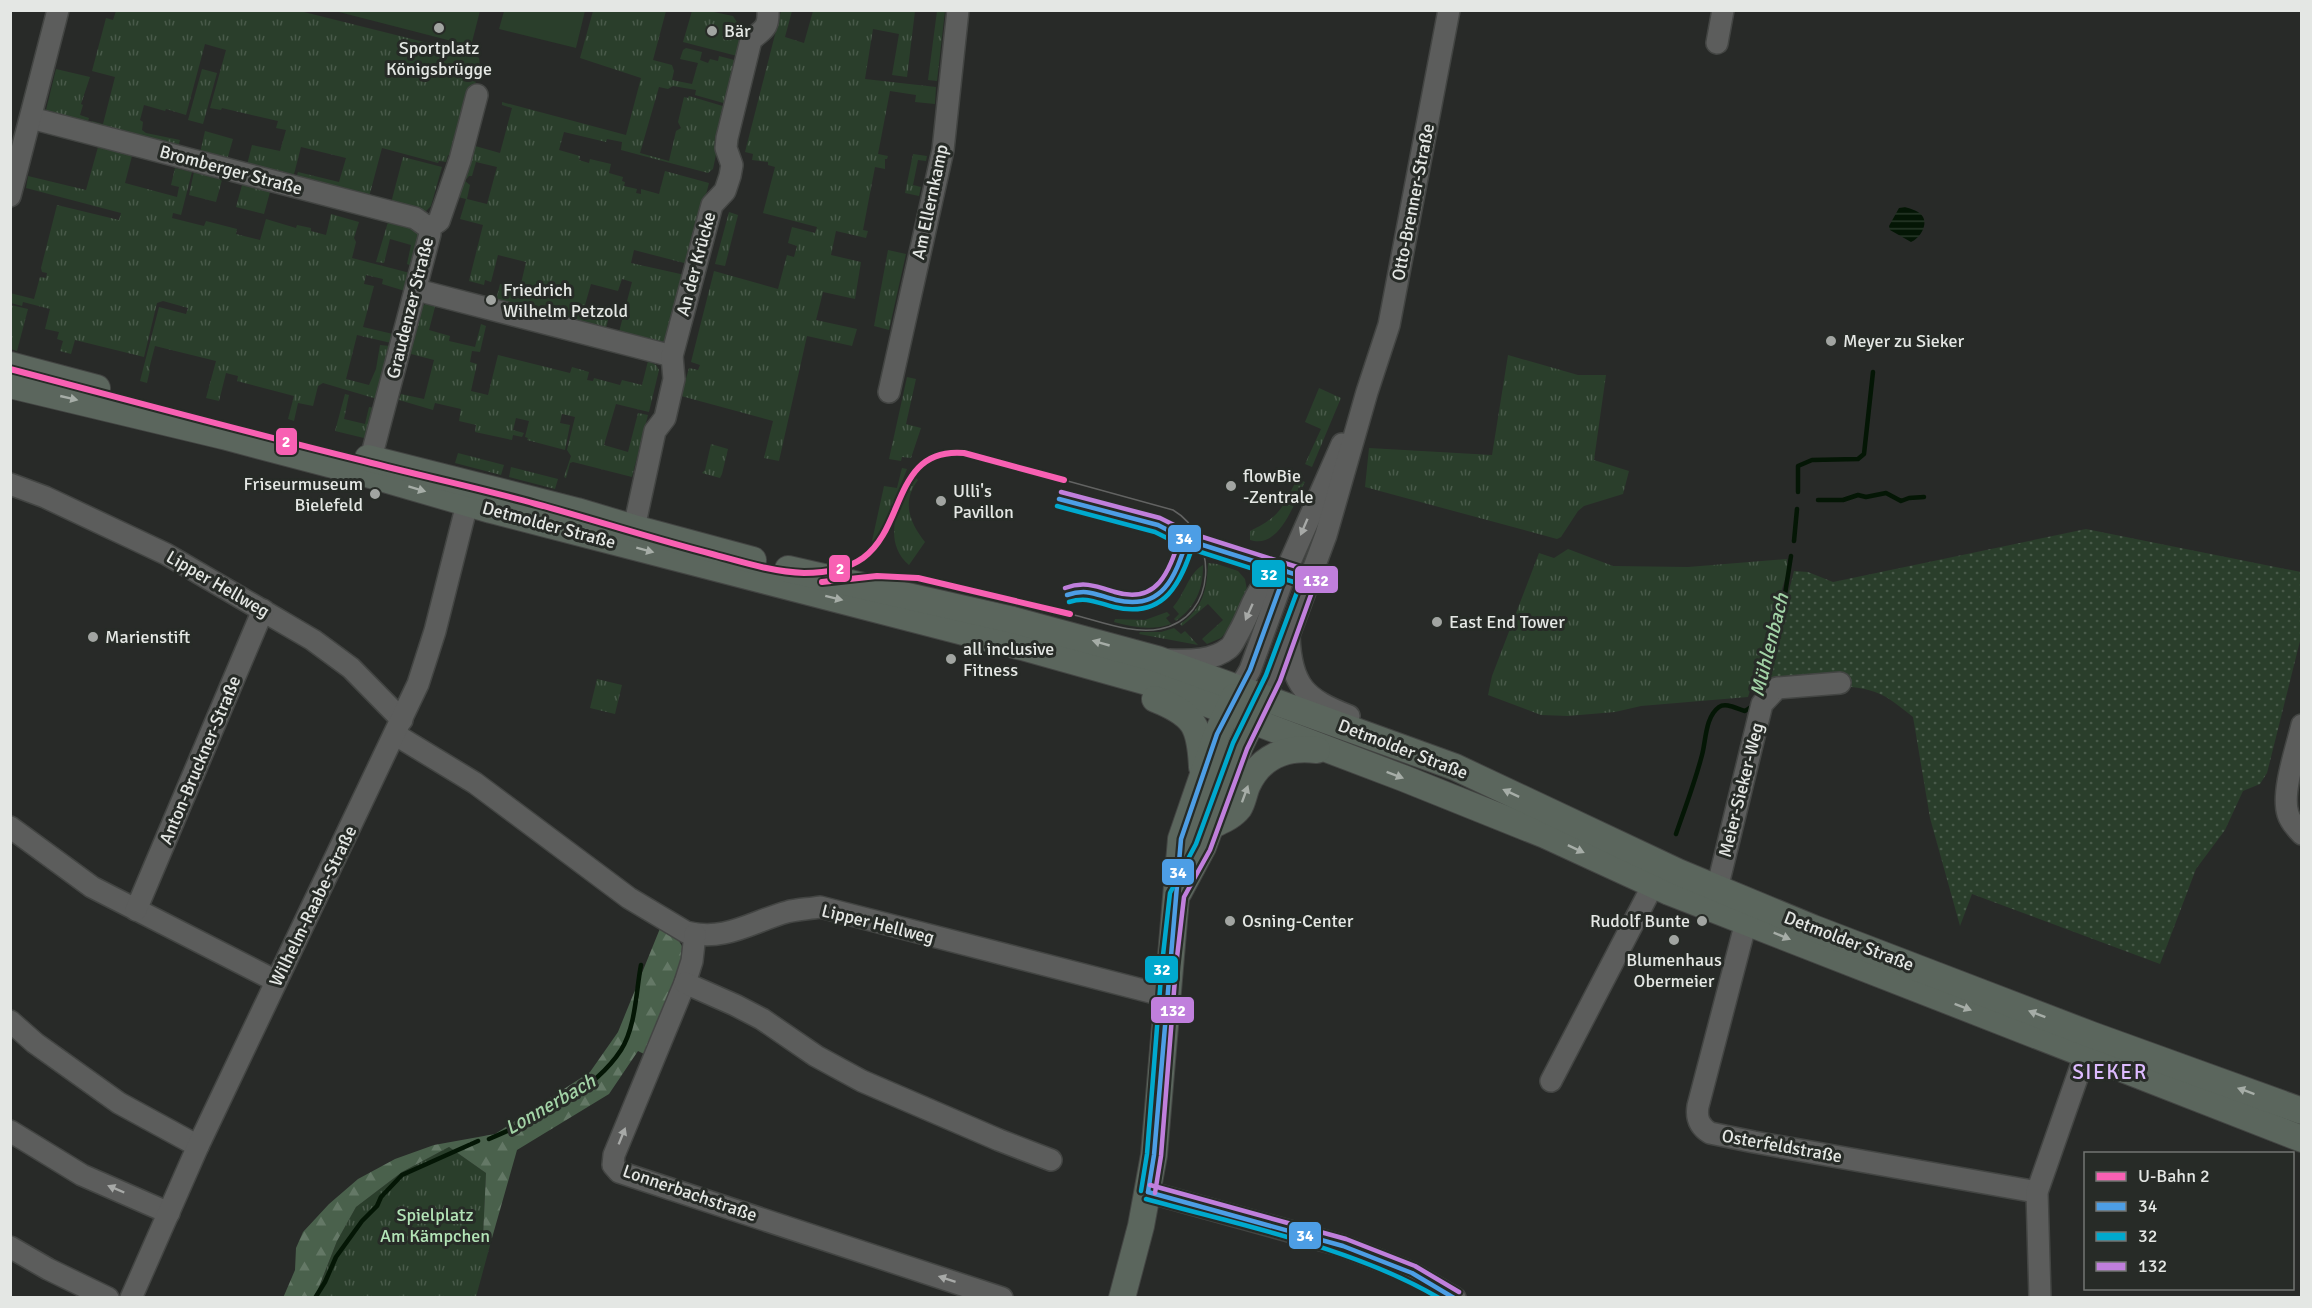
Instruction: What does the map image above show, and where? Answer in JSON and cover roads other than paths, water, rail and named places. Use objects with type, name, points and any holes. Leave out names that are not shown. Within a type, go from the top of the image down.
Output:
[{"type":"main road","name":"Detmolder Straße","points":[[10,365],[371,458],[469,494],[1158,685],[1545,835],[1653,885],[2301,1139]]},
{"type":"main road","name":"Detmolder Straße","points":[[10,386],[223,436],[367,474],[469,494],[577,511],[806,573],[1024,622],[1157,659],[1455,767],[1717,889],[2092,1035],[2301,1111]]},
{"type":"main road","points":[[1034,650],[1055,667],[1157,700],[1191,718],[1198,732],[1202,776]]},
{"type":"main road","points":[[1122,1298],[1148,1192],[1157,1124],[1181,839],[1202,776],[1227,711],[1239,688]]},
{"type":"main road","points":[[1177,895],[1203,847],[1240,746],[1264,698]]},
{"type":"main road","points":[[1211,826],[1232,815],[1240,807],[1247,785],[1256,771],[1273,756],[1287,750],[1304,748],[1341,754]]},
{"type":"street","points":[[10,196],[58,10]]},
{"type":"street","name":"An der Krücke","points":[[634,528],[655,431],[665,418],[674,379],[672,356],[712,205],[725,191],[728,183],[732,165],[726,148],[727,138],[751,40],[764,31],[768,22],[768,10]]},
{"type":"street","name":"Am Ellernkamp","points":[[889,392],[943,150],[958,10]]},
{"type":"street","name":"Otto-Brenner-Straße","points":[[1264,698],[1326,535],[1367,392],[1386,336],[1449,10]]},
{"type":"street","points":[[1718,43],[1724,10]]},
{"type":"street","name":"Graudenzer Straße","points":[[371,458],[417,290],[429,241],[429,228],[439,221],[460,160],[477,95]]},
{"type":"street","name":"Bromberger Straße","points":[[30,118],[415,218],[429,228]]},
{"type":"street","points":[[417,290],[672,356]]},
{"type":"street","name":"Otto-Brenner-Straße","points":[[1239,688],[1250,670],[1286,571],[1323,484],[1367,392]]},
{"type":"street","name":"Lipper Hellweg","points":[[10,484],[45,496],[165,554],[313,640],[351,668],[399,728],[648,911],[686,932],[719,934],[740,930],[787,912],[820,907],[1166,996]]},
{"type":"street","name":"Wilhelm-Raabe-Straße","points":[[131,1298],[198,1146],[418,684],[435,631],[469,494]]},
{"type":"street","points":[[1157,659],[1199,659],[1213,656],[1230,647],[1244,623],[1258,590],[1275,575],[1286,571]]},
{"type":"street","name":"Anton-Bruckner-Straße","points":[[136,910],[263,610]]},
{"type":"street","points":[[1289,633],[1294,665],[1299,682],[1307,695],[1327,707],[1419,743],[1455,767]]},
{"type":"street","name":"Meier-Sieker-Weg","points":[[1717,889],[1761,704],[1777,688],[1840,683]]},
{"type":"street","points":[[2301,725],[2287,792],[2288,815],[2301,834]]},
{"type":"street","points":[[10,827],[92,887],[276,981]]},
{"type":"street","points":[[1551,1081],[1653,885]]},
{"type":"street","name":"Osterfeldstraße","points":[[1746,922],[1698,1106],[1697,1115],[1704,1129],[1710,1133],[1754,1142],[2037,1192]]},
{"type":"street","name":"Lonnerbachstraße","points":[[695,934],[692,961],[685,983],[614,1155],[613,1164],[619,1172],[1002,1298]]},
{"type":"street","points":[[685,983],[753,1014],[816,1056],[862,1081],[1051,1160]]},
{"type":"street","points":[[10,1021],[35,1043],[119,1103],[198,1146]]},
{"type":"street","points":[[2040,1298],[2037,1192],[2085,1055]]},
{"type":"street","points":[[10,1131],[82,1175],[169,1213]]},
{"type":"street","points":[[1148,1192],[1343,1246],[1412,1273],[1455,1298]]},
{"type":"street","points":[[10,1247],[48,1269],[108,1298]]},
{"type":"waterway","name":"Mühlenbach","points":[[1798,492],[1798,466],[1812,460],[1858,459],[1864,454],[1873,372]]},
{"type":"waterway","name":"Mühlenbach","points":[[1818,500],[1843,500],[1858,495],[1866,497],[1886,493],[1901,501],[1924,497]]},
{"type":"waterway","name":"Mühlenbach","points":[[1794,541],[1797,509]]},
{"type":"waterway","name":"Mühlenbach","points":[[1757,697],[1785,594],[1791,556]]},
{"type":"waterway","name":"Mühlenbach","points":[[1676,834],[1690,795],[1714,711],[1722,706],[1745,711],[1754,705]]},
{"type":"waterway","name":"Lonnerbach","points":[[489,1139],[562,1103],[579,1092],[609,1065],[621,1050],[630,1030],[641,965]]},
{"type":"waterway","name":"Lonnerbach","points":[[315,1298],[336,1257],[362,1221],[377,1206],[381,1197],[402,1175],[478,1141]]},
{"type":"tram line","points":[[1064,480],[1173,510],[1188,522],[1199,538],[1206,576],[1202,594],[1193,610],[1179,622],[1160,629],[1138,630],[1070,614]]},
{"type":"metro line","name":"2","points":[[10,369],[276,439],[515,498],[769,569],[792,572],[812,573],[835,570],[863,558],[877,544],[887,528],[912,475],[924,463],[941,455],[964,453],[1064,480]]},
{"type":"metro line","name":"2","points":[[822,582],[877,576],[918,578],[1070,614]]},
{"type":"place","name":"Sportplatz Königsbrügge","points":[[439,28]]},
{"type":"place","name":"Bär","points":[[712,31]]},
{"type":"place","name":"Friedrich Wilhelm Petzold","points":[[491,300]]},
{"type":"place","name":"Meyer zu Sieker","points":[[1831,341]]},
{"type":"place","name":"flowBie -Zentrale","points":[[1231,486]]},
{"type":"place","name":"Friseurmuseum Bielefeld","points":[[375,494]]},
{"type":"place","name":"Ulli's Pavillon","points":[[941,501]]},
{"type":"place","name":"East End Tower","points":[[1437,622]]},
{"type":"place","name":"Marienstift","points":[[93,637]]},
{"type":"place","name":"all inclusive Fitness","points":[[951,659]]},
{"type":"place","name":"Osning-Center","points":[[1230,921]]},
{"type":"place","name":"Rudolf Bunte","points":[[1702,921]]},
{"type":"place","name":"Blumenhaus Obermeier","points":[[1674,940]]},
{"type":"district","name":"SIEKER","points":[[2110,1072]]},
{"type":"park label","name":"Spielplatz Am Kämpchen","points":[[435,1225]]}]
